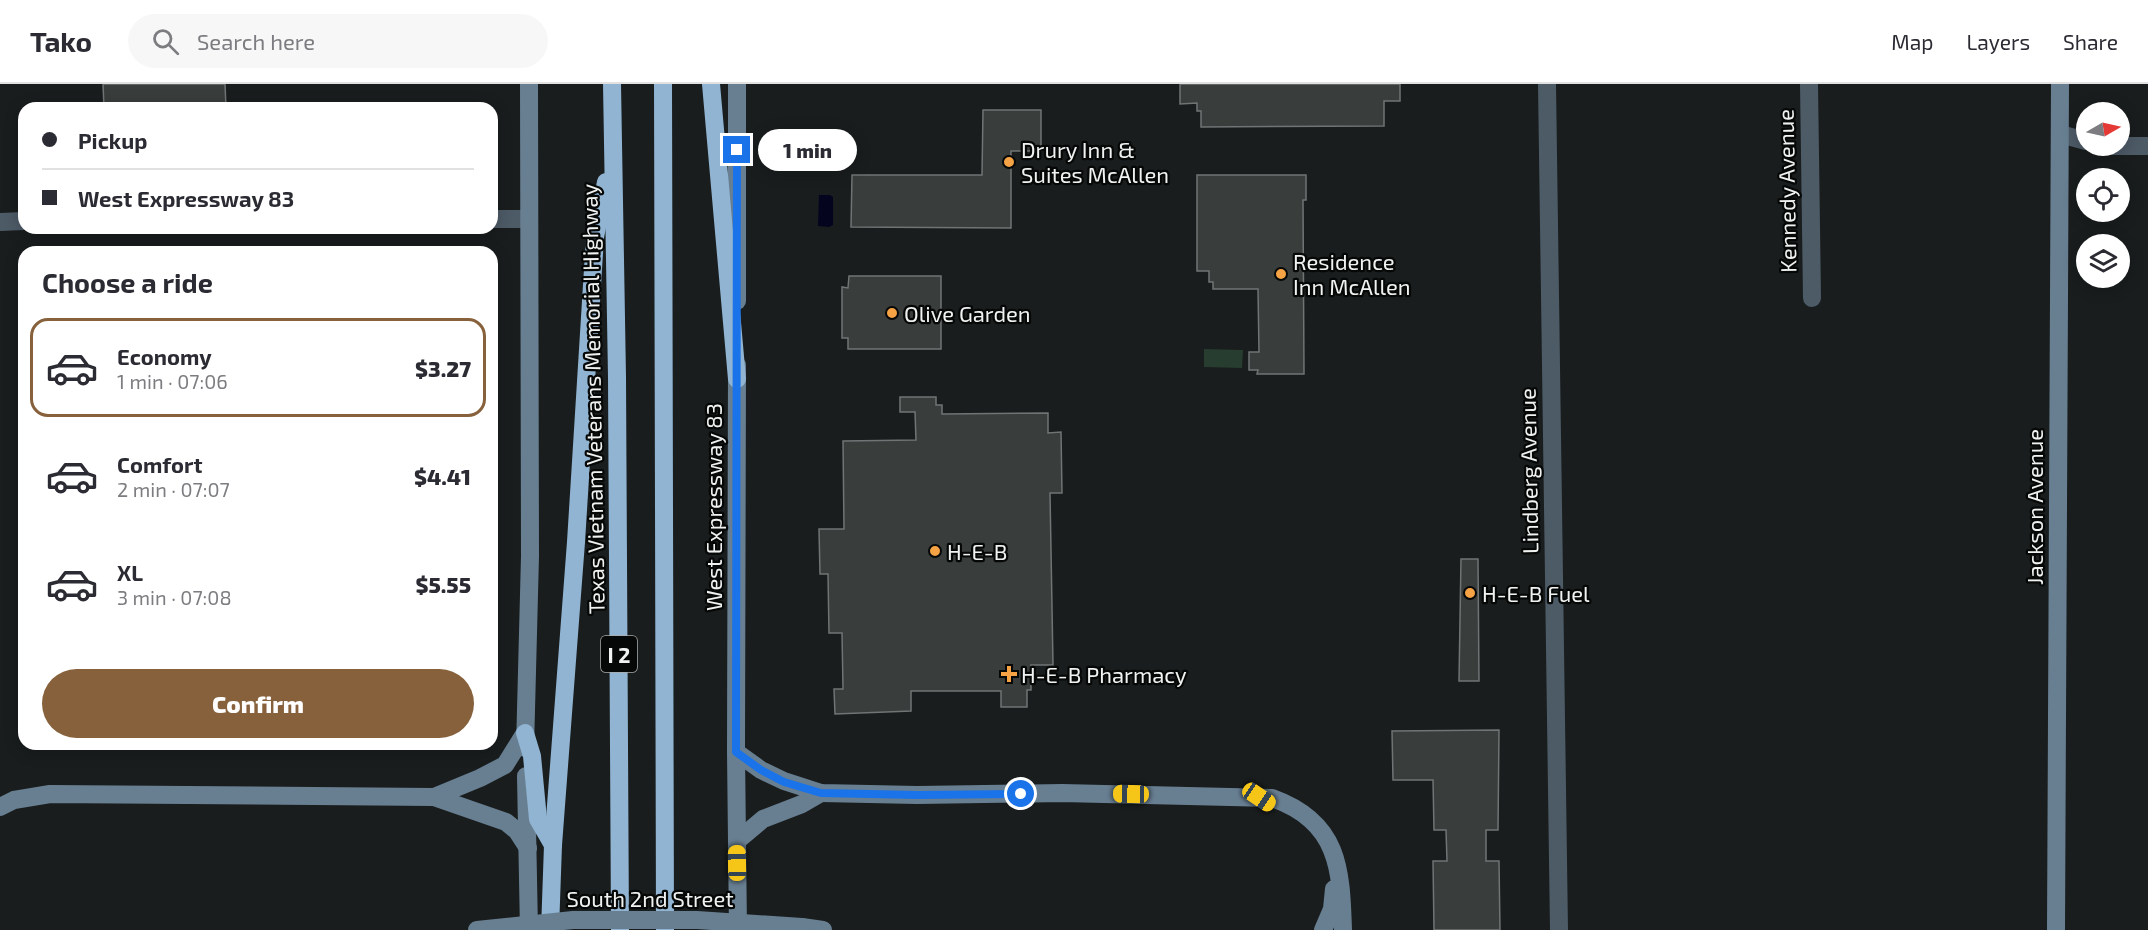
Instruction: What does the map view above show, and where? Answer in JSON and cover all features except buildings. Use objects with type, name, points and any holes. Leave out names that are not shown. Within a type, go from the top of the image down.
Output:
[{"type":"highway","name":"Texas Vietnam Veterans Memorial Highway","points":[[612,84],[617,389],[620,930]]},
{"type":"highway","name":"I 2","points":[[663,84],[665,930]]},
{"type":"highway","points":[[711,84],[737,378]]},
{"type":"highway","points":[[550,930],[553,845],[576,542],[595,237],[613,147]]},
{"type":"highway","points":[[525,733],[532,756],[538,819],[553,845]]},
{"type":"main road","points":[[529,84],[530,556],[525,733],[529,930]]},
{"type":"main road","name":"West Expressway 83","points":[[737,84],[738,930]]},
{"type":"main road","name":"Jackson Avenue","points":[[2056,930],[2060,84]]},
{"type":"main road","points":[[434,797],[505,765],[525,733]]},
{"type":"main road","points":[[736,752],[761,770],[784,782],[821,793],[917,795],[1062,793],[1272,798],[1290,804],[1319,828],[1328,841],[1340,872],[1343,930]]},
{"type":"main road","points":[[737,841],[763,819],[802,804],[821,793]]},
{"type":"main road","points":[[0,807],[14,800],[50,794],[434,797],[506,822],[517,831],[528,848]]},
{"type":"main road","points":[[1259,797],[1296,822],[1320,845],[1327,856],[1334,895],[1332,909],[1323,930]]},
{"type":"main road","name":"South 2nd Street","points":[[477,930],[584,920],[697,920],[823,930]]},
{"type":"street","name":"Lindberg Avenue","points":[[1547,84],[1559,930]]},
{"type":"street","name":"Kennedy Avenue","points":[[1809,84],[1812,298]]},
{"type":"street","points":[[2060,134],[2076,138]]},
{"type":"street","points":[[2130,146],[2148,146]]},
{"type":"street","points":[[498,219],[529,219]]},
{"type":"street","points":[[0,222],[18,221]]},
{"type":"green space","points":[[1204,349],[1243,350],[1242,368],[1204,367]]},
{"type":"water","points":[[819,195],[833,197],[833,225],[829,227],[818,226]]},
{"type":"place","name":"Drury Inn & Suites McAllen","points":[[1009,162]]},
{"type":"place","name":"Residence Inn McAllen","points":[[1281,274]]},
{"type":"place","name":"Olive Garden","points":[[892,313]]},
{"type":"place","name":"H-E-B","points":[[935,551]]},
{"type":"place","name":"H-E-B Fuel","points":[[1470,593]]},
{"type":"place","name":"H-E-B Pharmacy","points":[[1009,674]]},
{"type":"route","points":[[737,150],[736,752],[761,770],[784,782],[802,785],[821,793],[1021,794]]}]
